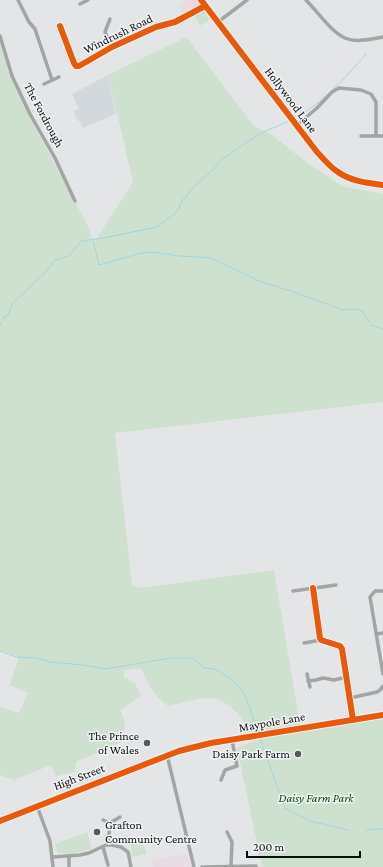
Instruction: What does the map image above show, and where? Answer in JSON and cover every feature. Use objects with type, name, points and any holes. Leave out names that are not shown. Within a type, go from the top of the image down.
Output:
[{"type":"street","points":[[18,0],[29,22],[35,29],[52,80]]},
{"type":"street","points":[[80,4],[88,0]]},
{"type":"street","name":"Hollywood Lane","points":[[201,0],[318,152],[338,173],[352,179],[383,185]]},
{"type":"street","points":[[218,22],[247,0]]},
{"type":"street","points":[[309,1],[332,28],[345,38],[363,40],[383,37]]},
{"type":"street","name":"Windrush Road","points":[[56,32],[60,28],[76,66],[79,66],[156,26],[175,22],[205,6]]},
{"type":"street","name":"Windrush Road","points":[[110,19],[104,32],[112,48]]},
{"type":"street","name":"The Fordrough","points":[[0,36],[12,76],[27,108],[56,158],[75,201]]},
{"type":"street","points":[[44,84],[59,77]]},
{"type":"street","points":[[297,125],[317,108],[332,92],[339,88],[361,90],[372,94],[376,102],[376,136]]},
{"type":"street","points":[[361,136],[383,136]]},
{"type":"street","points":[[293,591],[336,585]]},
{"type":"street","points":[[313,588],[321,640]]},
{"type":"street","points":[[383,591],[375,591],[370,597],[383,674]]},
{"type":"street","points":[[376,634],[383,633]]},
{"type":"street","points":[[304,643],[321,640],[342,648],[353,720]]},
{"type":"street","points":[[307,674],[310,687]]},
{"type":"street","points":[[308,680],[323,678],[334,680],[347,678]]},
{"type":"street","points":[[350,698],[377,692],[383,686]]},
{"type":"street","name":"Maypole Lane","points":[[166,755],[178,751],[232,740],[383,715]]},
{"type":"street","points":[[221,780],[225,770],[237,766],[232,740]]},
{"type":"street","points":[[166,755],[194,867]]},
{"type":"street","name":"High Street","points":[[0,821],[166,755]]},
{"type":"street","points":[[37,806],[50,841],[53,867]]},
{"type":"street","points":[[110,823],[120,817]]},
{"type":"street","points":[[103,820],[110,823]]},
{"type":"street","points":[[108,845],[110,823]]},
{"type":"street","points":[[227,832],[232,842],[231,866]]},
{"type":"street","points":[[53,857],[89,853],[108,845],[124,849],[128,852],[132,867]]},
{"type":"street","points":[[103,847],[108,865]]},
{"type":"street","points":[[69,856],[69,867]]},
{"type":"street","points":[[202,867],[256,866]]},
{"type":"shaded area","points":[[188,0],[196,0],[200,5],[183,15],[178,5]]},
{"type":"shaded area","points":[[108,75],[116,114],[83,128],[73,111],[79,109],[72,94]]},
{"type":"shaded area","points":[[187,854],[190,867],[153,867],[151,860]]},
{"type":"green space","points":[[205,12],[210,19],[200,26],[194,15]]},
{"type":"green space","points":[[186,37],[255,127],[269,133],[309,164],[342,186],[383,194],[383,402],[115,433],[132,584],[140,588],[274,570],[300,725],[250,734],[239,715],[222,701],[204,698],[168,706],[153,692],[139,668],[124,670],[124,677],[135,683],[141,696],[121,710],[125,723],[122,742],[76,762],[75,772],[56,776],[51,765],[14,780],[0,775],[0,707],[19,713],[28,693],[10,685],[19,657],[0,651],[0,45],[9,75],[88,226],[93,244],[133,182],[108,75]]},
{"type":"green space","name":"Daisy Farm Park","points":[[383,718],[383,867],[262,867],[237,748],[260,739],[286,733]]},
{"type":"green space","points":[[87,832],[92,849],[70,854],[58,853],[55,844]]},
{"type":"green space","points":[[142,839],[146,852],[145,854],[132,857],[131,845]]},
{"type":"waterway","points":[[296,117],[315,105],[343,80],[366,54]]},
{"type":"waterway","points":[[89,240],[157,227],[177,212],[182,201],[192,189],[215,168],[221,160],[261,133],[287,122]]},
{"type":"waterway","points":[[0,326],[3,318],[8,315],[12,304],[45,273],[55,260],[69,256],[81,241],[87,240]]},
{"type":"waterway","points":[[93,240],[99,265],[137,254],[151,252],[211,258],[259,281],[343,310],[357,309],[363,312],[371,325],[383,329]]},
{"type":"waterway","points":[[0,651],[16,657],[36,658],[50,662],[105,669],[171,658],[193,658],[204,668],[211,668],[218,671],[239,687],[249,705],[256,728]]},
{"type":"waterway","points":[[260,739],[285,808],[310,821],[348,830]]},
{"type":"waterway","points":[[366,830],[383,829]]},
{"type":"cycle path","points":[[201,0],[327,163],[348,178],[383,185]]},
{"type":"cycle path","points":[[60,26],[74,63],[76,66],[79,66],[112,47],[156,27],[175,22],[205,6]]},
{"type":"cycle path","points":[[313,588],[320,638],[321,640],[340,646],[342,649],[353,720]]},
{"type":"cycle path","points":[[0,821],[179,751],[211,743],[383,715]]},
{"type":"place","name":"The Prince of Wales","points":[[147,743]]},
{"type":"place","name":"Daisy Park Farm","points":[[298,754]]},
{"type":"place","name":"Grafton Community Centre","points":[[97,832]]}]
